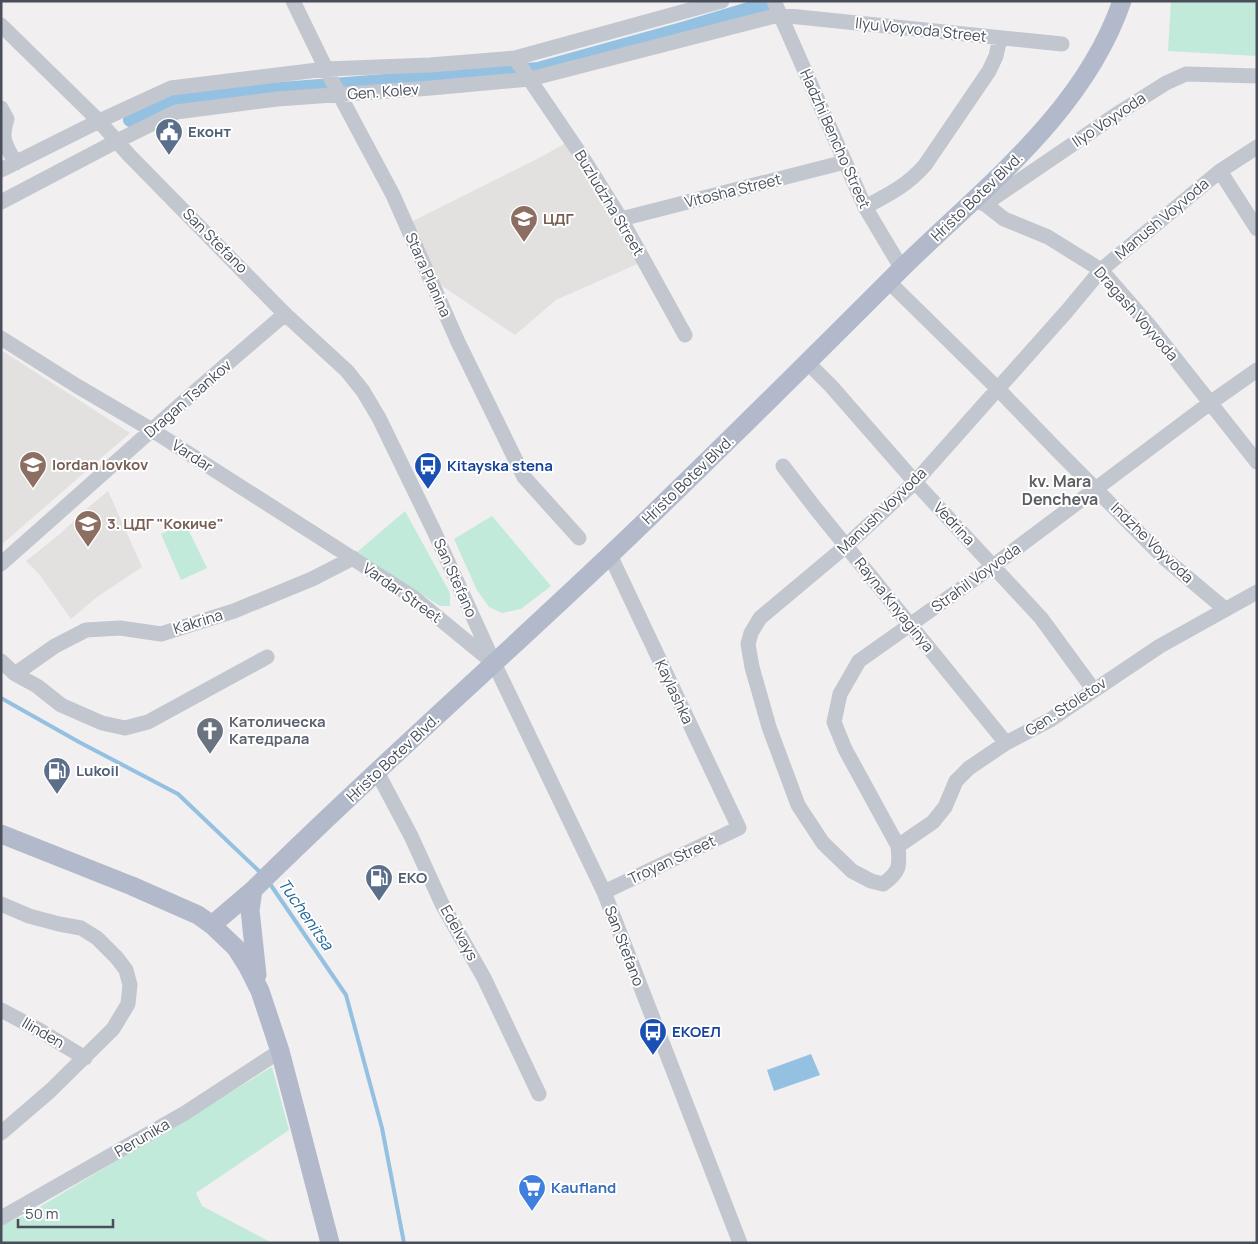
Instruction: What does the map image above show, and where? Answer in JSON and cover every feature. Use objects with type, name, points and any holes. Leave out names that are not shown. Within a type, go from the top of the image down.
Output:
[{"type":"main road","name":"Hristo Botev Blvd.","points":[[212,925],[256,887],[610,555],[896,275],[980,202],[1050,124],[1074,94],[1104,47],[1122,1]]},
{"type":"main road","points":[[1,834],[198,915],[212,925],[236,948],[260,991],[280,1051],[330,1243]]},
{"type":"main road","points":[[256,887],[250,910],[254,957],[260,991]]},
{"type":"street","name":"Stara Planina","points":[[293,1],[328,73],[393,195],[458,342],[524,477],[579,538]]},
{"type":"street","name":"Gen. Kolev","points":[[1,170],[99,121],[171,88],[430,65],[523,69],[722,1]]},
{"type":"street","name":"Gen. Kolev","points":[[1,202],[176,112],[523,69],[776,8]]},
{"type":"street","name":"Ilyu Voyvoda Street","points":[[776,8],[1000,38],[1062,44]]},
{"type":"street","name":"Hadzhi Bencho Street","points":[[776,8],[896,275],[998,389]]},
{"type":"street","name":"San Stefano","points":[[1,25],[99,121],[286,314],[347,372],[364,391],[434,531],[494,663],[604,892],[740,1243]]},
{"type":"street","points":[[866,207],[899,190],[914,178],[925,165],[989,71],[996,56],[1000,38]]},
{"type":"street","name":"Buzludzha Street","points":[[523,69],[621,219],[684,335]]},
{"type":"street","name":"Ilyo Voyvoda","points":[[980,202],[1166,82],[1186,74],[1257,76]]},
{"type":"street","points":[[1,108],[6,119],[2,129],[2,136],[16,163]]},
{"type":"street","name":"Manush Voyvoda","points":[[898,846],[899,864],[893,877],[883,884],[857,875],[823,843],[798,806],[769,727],[752,668],[748,644],[751,633],[760,618],[846,546],[915,482],[1101,270],[1220,171],[1257,147]]},
{"type":"street","name":"Vitosha Street","points":[[621,219],[845,162]]},
{"type":"street","points":[[1220,171],[1257,229]]},
{"type":"street","name":"Dragash Voyvoda","points":[[980,202],[1004,219],[1048,237],[1101,270],[1148,324],[1257,462]]},
{"type":"street","name":"Dragan Tsankov","points":[[1,564],[286,314]]},
{"type":"street","points":[[1,338],[152,430]]},
{"type":"street","name":"Vedrina","points":[[808,363],[832,386],[915,482],[1041,618],[1093,689]]},
{"type":"street","name":"Strahil Voyvoda","points":[[898,846],[845,750],[834,722],[840,694],[859,661],[1097,490],[1210,403],[1257,370]]},
{"type":"street","name":"Indzhe Voyvoda","points":[[998,389],[1164,557],[1224,609]]},
{"type":"street","name":"Vardar Street","points":[[152,430],[413,597],[494,663]]},
{"type":"street","name":"Rayna Knyaginya","points":[[783,466],[1006,743]]},
{"type":"street","name":"Kaylashka","points":[[610,555],[739,828]]},
{"type":"street","name":"Kakrina","points":[[15,674],[55,646],[86,630],[120,628],[161,634],[234,611],[312,579],[353,558]]},
{"type":"street","name":"Gen. Stoletov","points":[[898,846],[933,822],[945,807],[956,781],[969,768],[1006,743],[1050,720],[1093,689],[1160,646],[1257,592]]},
{"type":"street","points":[[1,661],[15,674],[37,686],[61,705],[102,723],[125,728],[148,722],[267,657]]},
{"type":"street","name":"Edelvays","points":[[377,772],[411,836],[442,904],[484,978],[540,1094]]},
{"type":"street","name":"Troyan Street","points":[[604,892],[739,828]]},
{"type":"street","points":[[1,904],[29,916],[81,928],[97,938],[126,970],[130,985],[128,1004],[113,1029],[85,1058],[1,1133]]},
{"type":"street","name":"Ilinden","points":[[1,1010],[85,1058]]},
{"type":"street","name":"Perunika","points":[[1,1218],[185,1113],[280,1051]]},
{"type":"shaded area","name":"ЦДГ","points":[[571,140],[644,261],[556,300],[515,335],[429,277],[405,225]]},
{"type":"shaded area","name":"Iordan Iovkov","points":[[1,350],[130,433],[1,545]]},
{"type":"shaded area","name":"3. ЦДГ \"Кокиче\"","points":[[108,491],[142,567],[97,597],[71,619],[39,574],[26,561],[60,534]]},
{"type":"green space","points":[[1171,1],[1257,1],[1257,56],[1168,51]]},
{"type":"green space","points":[[405,511],[450,593],[450,606],[440,606],[356,553]]},
{"type":"green space","points":[[492,516],[551,586],[521,609],[502,613],[489,607],[477,590],[454,539]]},
{"type":"green space","points":[[185,523],[207,568],[181,580],[161,534]]},
{"type":"green space","points":[[272,1067],[289,1130],[196,1193],[202,1206],[272,1243],[1,1243],[1,1225],[28,1214]]},
{"type":"water","points":[[811,1054],[820,1075],[774,1091],[767,1070]]},
{"type":"waterway","points":[[130,120],[164,102],[255,91],[538,69],[775,1]]},
{"type":"waterway","name":"Tuchenitsa","points":[[1,698],[178,794],[262,874]]},
{"type":"waterway","name":"Tuchenitsa","points":[[268,881],[346,995],[382,1128],[404,1243]]},
{"type":"place","name":"Еконт","points":[[169,156]]},
{"type":"place","name":"ЦДГ","points":[[524,243]]},
{"type":"place","name":"Iordan Iovkov","points":[[33,489]]},
{"type":"place","name":"Kitayska stena","points":[[428,490]]},
{"type":"place","name":"3. ЦДГ \"Кокиче\"","points":[[88,548]]},
{"type":"place","name":"Католическа Катедрала","points":[[210,755]]},
{"type":"place","name":"Lukoil","points":[[57,795]]},
{"type":"place","name":"EKO","points":[[379,902]]},
{"type":"place","name":"ЕКОЕЛ","points":[[653,1056]]},
{"type":"place","name":"Kaufland","points":[[532,1212]]},
{"type":"district","name":"kv. Mara Dencheva","points":[[1060,490]]}]
